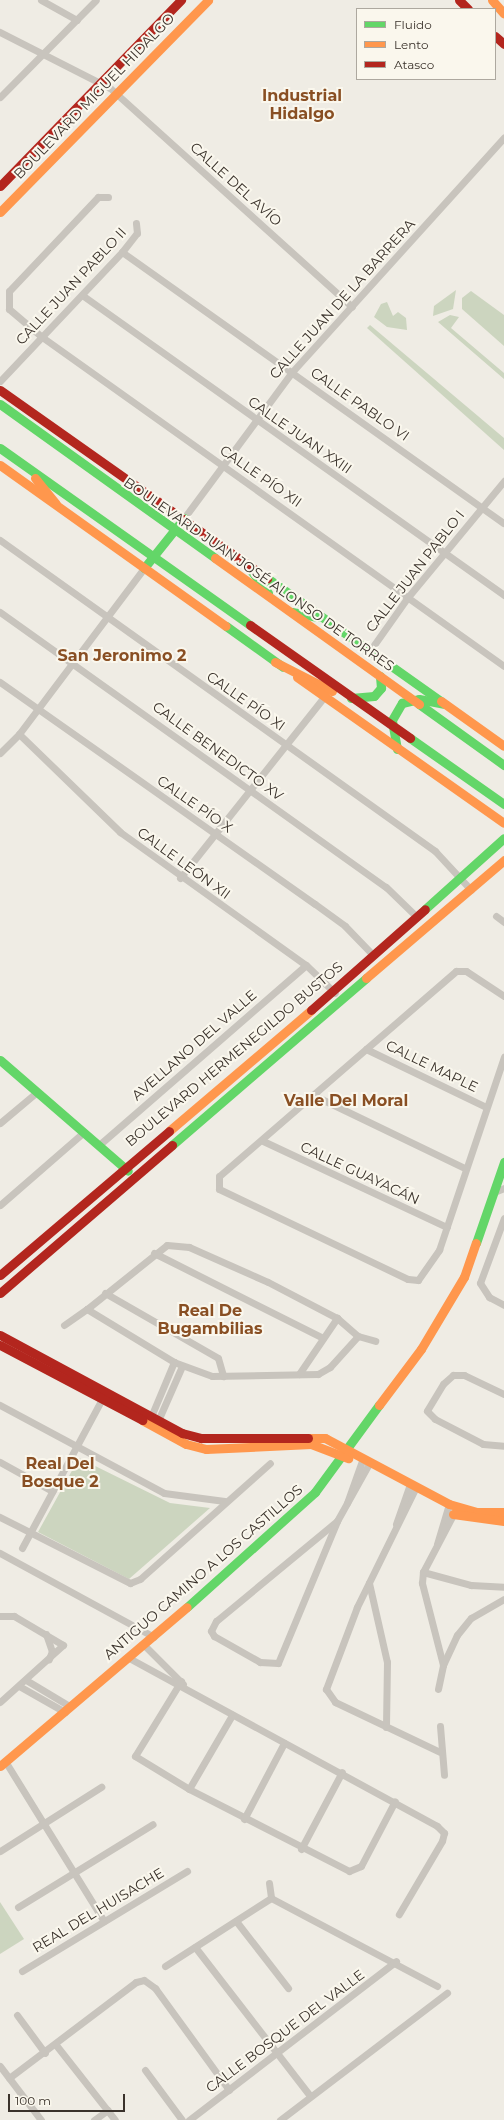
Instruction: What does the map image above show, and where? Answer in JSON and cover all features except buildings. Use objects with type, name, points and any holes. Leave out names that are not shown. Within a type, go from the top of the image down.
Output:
[{"type":"street","points":[[41,0],[77,20]]},
{"type":"street","points":[[1,94],[45,55],[96,0]]},
{"type":"street","name":"BOULEVARD MIGUEL HIDALGO","points":[[0,186],[181,0]]},
{"type":"street","name":"BOULEVARD MIGUEL HIDALGO","points":[[0,212],[208,0]]},
{"type":"street","points":[[459,0],[467,8]]},
{"type":"street","points":[[492,0],[504,14]]},
{"type":"street","name":"CALLE DEL AVÍO","points":[[0,32],[101,83],[116,94],[352,307]]},
{"type":"street","points":[[496,37],[504,44]]},
{"type":"street","name":"CALLE JUAN DE LA BARRERA","points":[[0,753],[19,734],[38,710],[106,616],[225,466],[292,372],[504,137]]},
{"type":"street","name":"CALLE PÍO XII","points":[[108,197],[98,197],[9,291],[6,304],[42,337],[504,666]]},
{"type":"street","name":"CALLE JUAN PABLO II","points":[[0,381],[122,252],[137,233],[136,224]]},
{"type":"street","name":"CALLE PABLO VI","points":[[122,252],[504,523]]},
{"type":"street","name":"CALLE JUAN XXIII","points":[[82,295],[504,595]]},
{"type":"street","name":"BOULEVARD JUAN JOSÉ ALONSO DE TORRES","points":[[0,390],[184,518],[318,617],[504,746]]},
{"type":"street","name":"BOULEVARD JUAN JOSÉ ALONSO DE TORRES","points":[[0,404],[504,765]]},
{"type":"street","points":[[0,448],[152,557],[504,804]]},
{"type":"street","points":[[0,465],[397,749],[504,823]]},
{"type":"street","points":[[25,466],[56,504]]},
{"type":"street","name":"CALLE JUAN PABLO I","points":[[369,652],[408,597],[504,481]]},
{"type":"street","name":"CALLE PÍO XI","points":[[0,540],[435,851],[471,890]]},
{"type":"street","points":[[247,565],[275,602]]},
{"type":"street","points":[[288,611],[318,617]]},
{"type":"street","name":"CALLE BENEDICTO XV","points":[[0,612],[390,890],[416,917]]},
{"type":"street","points":[[275,662],[353,698],[378,693],[380,676]]},
{"type":"street","name":"CALLE PÍO X","points":[[0,682],[345,926],[371,953]]},
{"type":"street","points":[[180,878],[252,792],[324,697]]},
{"type":"street","points":[[397,749],[393,727],[394,713],[402,703],[413,700],[444,704]]},
{"type":"street","name":"CALLE LEÓN XII","points":[[19,734],[108,822],[180,878],[306,965],[333,991],[341,1002]]},
{"type":"street","name":"BOULEVARD HERMENEGILDO BUSTOS","points":[[0,1275],[124,1166],[333,991],[371,953],[416,917],[504,838]]},
{"type":"street","name":"BOULEVARD HERMENEGILDO BUSTOS","points":[[0,1293],[132,1176],[341,1002],[504,860]]},
{"type":"street","points":[[496,916],[504,922]]},
{"type":"street","name":"AVELLANO DEL VALLE","points":[[100,1145],[306,965]]},
{"type":"street","points":[[504,996],[466,970],[456,971],[366,1048],[263,1141],[220,1176],[217,1184],[222,1192],[412,1280],[421,1279],[429,1269],[447,1227],[465,1168],[504,1057]]},
{"type":"street","name":"CALLE MAPLE","points":[[366,1048],[486,1106]]},
{"type":"street","points":[[0,1060],[124,1166],[132,1176]]},
{"type":"street","points":[[0,1123],[37,1092]]},
{"type":"street","points":[[313,1095],[465,1168]]},
{"type":"street","points":[[0,1205],[84,1132]]},
{"type":"street","name":"CALLE GUAYACÁN","points":[[263,1141],[447,1227]]},
{"type":"street","name":"ANTIGUO CAMINO A LOS CASTILLOS","points":[[3,1764],[154,1637],[299,1509],[345,1452],[421,1349],[464,1277],[504,1162]]},
{"type":"street","points":[[494,1192],[504,1188]]},
{"type":"street","points":[[504,1218],[481,1288],[504,1305]]},
{"type":"street","points":[[497,1242],[504,1246]]},
{"type":"street","points":[[64,1325],[87,1309],[154,1253],[174,1244],[189,1247],[268,1282],[337,1318],[358,1336],[375,1341]]},
{"type":"street","points":[[154,1253],[323,1338]]},
{"type":"street","points":[[106,1293],[218,1358],[223,1376]]},
{"type":"street","points":[[87,1309],[182,1366],[205,1374],[223,1376],[299,1374],[327,1370],[358,1336]]},
{"type":"street","points":[[299,1374],[337,1318]]},
{"type":"street","points":[[0,1335],[13,1347],[152,1424],[201,1438],[300,1440],[325,1438],[345,1452],[411,1489],[451,1509],[504,1521]]},
{"type":"street","points":[[0,1345],[13,1347]]},
{"type":"street","points":[[152,1424],[174,1362]]},
{"type":"street","points":[[152,1424],[182,1366]]},
{"type":"street","points":[[504,1394],[464,1375],[453,1375],[443,1384],[427,1411],[435,1420],[483,1444],[504,1446]]},
{"type":"street","points":[[22,1548],[52,1490],[77,1448],[102,1397]]},
{"type":"street","points":[[0,1405],[77,1448],[164,1493],[224,1501]]},
{"type":"street","points":[[0,1462],[52,1490]]},
{"type":"street","points":[[0,1517],[118,1580],[130,1583],[140,1579],[224,1501],[270,1463]]},
{"type":"street","points":[[337,1521],[216,1622],[211,1631],[214,1636],[267,1665],[278,1663],[337,1521],[365,1463]]},
{"type":"street","points":[[411,1489],[369,1583],[326,1689],[335,1702],[440,1752]]},
{"type":"street","points":[[451,1509],[504,1512]]},
{"type":"street","points":[[443,1665],[422,1592],[423,1572],[437,1544],[451,1509]]},
{"type":"street","points":[[0,1553],[154,1637]]},
{"type":"street","points":[[423,1572],[471,1585],[504,1587]]},
{"type":"street","points":[[369,1583],[387,1662],[386,1727]]},
{"type":"street","points":[[438,1690],[443,1665],[457,1635],[471,1618],[504,1599]]},
{"type":"street","points":[[0,1616],[14,1616],[63,1645],[0,1702]]},
{"type":"street","points":[[46,1634],[52,1650],[49,1659]]},
{"type":"street","points":[[144,1645],[186,1689],[284,1743],[342,1772],[429,1819],[444,1833],[399,1914]]},
{"type":"street","points":[[129,1658],[179,1683]]},
{"type":"street","points":[[26,1680],[68,1709]]},
{"type":"street","points":[[179,1683],[136,1750],[135,1758],[189,1790],[302,1849],[352,1871],[361,1866],[396,1801]]},
{"type":"street","points":[[19,1686],[68,1709]]},
{"type":"street","points":[[189,1790],[232,1715]]},
{"type":"street","points":[[440,1726],[440,1752],[444,1775]]},
{"type":"street","points":[[244,1819],[284,1743]]},
{"type":"street","points":[[3,1764],[104,1921]]},
{"type":"street","points":[[302,1849],[342,1772]]},
{"type":"street","points":[[0,1851],[101,1787]]},
{"type":"street","points":[[18,1907],[153,1824]]},
{"type":"street","name":"REAL DEL HUISACHE","points":[[22,1971],[187,1871]]},
{"type":"street","points":[[269,1883],[271,1898]]},
{"type":"street","points":[[165,1966],[271,1898]]},
{"type":"street","points":[[271,1898],[396,1961],[437,1986]]},
{"type":"street","points":[[236,1921],[288,1988]]},
{"type":"street","points":[[195,1947],[277,2056],[310,2096]]},
{"type":"street","name":"CALLE BOSQUE DEL VALLE","points":[[189,2120],[277,2056],[396,1961]]},
{"type":"street","points":[[9,2078],[56,2045],[136,1982],[148,1981],[155,1988],[229,2090]]},
{"type":"street","points":[[280,2120],[448,1993]]},
{"type":"street","points":[[16,2015],[45,2053]]},
{"type":"street","points":[[56,2045],[115,2120]]},
{"type":"street","points":[[0,2066],[41,2120]]},
{"type":"street","points":[[145,2070],[182,2120]]},
{"type":"street","points":[[94,2120],[108,2110]]},
{"type":"green space","points":[[456,290],[453,309],[433,316],[434,306]]},
{"type":"green space","points":[[471,291],[504,315],[504,346],[462,309],[462,298]]},
{"type":"green space","points":[[387,302],[393,316],[398,312],[406,318],[407,330],[387,327],[374,317],[381,304]]},
{"type":"green space","points":[[450,315],[459,317],[451,328],[504,373],[504,379],[438,322]]},
{"type":"green space","points":[[370,325],[504,438],[504,450],[367,328]]},
{"type":"green space","points":[[79,1458],[170,1503],[210,1508],[129,1579],[38,1532]]},
{"type":"green space","points":[[0,1902],[24,1939],[0,1954]]},
{"type":"traffic: fast","points":[[0,404],[215,558]]},
{"type":"traffic: fast","points":[[0,448],[250,625]]},
{"type":"traffic: fast","points":[[144,568],[184,518]]},
{"type":"traffic: fast","points":[[247,565],[268,593]]},
{"type":"traffic: fast","points":[[267,578],[441,701]]},
{"type":"traffic: fast","points":[[292,612],[318,617]]},
{"type":"traffic: fast","points":[[226,626],[283,667]]},
{"type":"traffic: fast","points":[[351,698],[374,696],[381,688],[380,676]]},
{"type":"traffic: fast","points":[[397,749],[392,720],[402,703],[419,699],[444,704]]},
{"type":"traffic: fast","points":[[419,704],[504,765]]},
{"type":"traffic: fast","points":[[410,738],[504,804]]},
{"type":"traffic: fast","points":[[425,909],[504,838]]},
{"type":"traffic: fast","points":[[172,1145],[366,978]]},
{"type":"traffic: fast","points":[[0,1060],[128,1171]]},
{"type":"traffic: fast","points":[[476,1243],[504,1162]]},
{"type":"traffic: fast","points":[[187,1607],[315,1492],[379,1405]]},
{"type":"traffic: slow","points":[[0,212],[208,0]]},
{"type":"traffic: slow","points":[[492,0],[504,14]]},
{"type":"traffic: slow","points":[[0,465],[226,626]]},
{"type":"traffic: slow","points":[[35,478],[56,504]]},
{"type":"traffic: slow","points":[[215,558],[419,704]]},
{"type":"traffic: slow","points":[[275,662],[332,691]]},
{"type":"traffic: slow","points":[[297,677],[504,823]]},
{"type":"traffic: slow","points":[[441,701],[504,746]]},
{"type":"traffic: slow","points":[[366,978],[504,860]]},
{"type":"traffic: slow","points":[[169,1131],[311,1010]]},
{"type":"traffic: slow","points":[[379,1405],[421,1349],[464,1277],[476,1243]]},
{"type":"traffic: slow","points":[[142,1420],[186,1444],[206,1449],[311,1444],[348,1458]]},
{"type":"traffic: slow","points":[[308,1438],[325,1438],[449,1504],[477,1512],[504,1512]]},
{"type":"traffic: slow","points":[[453,1514],[504,1521]]},
{"type":"traffic: slow","points":[[0,1766],[187,1607]]},
{"type":"traffic: jam","points":[[0,186],[181,0]]},
{"type":"traffic: jam","points":[[459,0],[467,8]]},
{"type":"traffic: jam","points":[[496,37],[504,44]]},
{"type":"traffic: jam","points":[[0,390],[267,578]]},
{"type":"traffic: jam","points":[[250,625],[410,738]]},
{"type":"traffic: jam","points":[[311,1010],[425,909]]},
{"type":"traffic: jam","points":[[0,1275],[169,1131]]},
{"type":"traffic: jam","points":[[0,1293],[172,1145]]},
{"type":"traffic: jam","points":[[0,1335],[182,1433],[201,1438],[308,1438]]},
{"type":"traffic: jam","points":[[0,1345],[142,1420]]},
{"type":"district","name":"Industrial Hidalgo","points":[[302,105]]},
{"type":"district","name":"San Jeronimo 2","points":[[122,656]]},
{"type":"district","name":"Valle Del Moral","points":[[346,1101]]},
{"type":"district","name":"Real De Bugambilias","points":[[210,1320]]},
{"type":"district","name":"Real Del Bosque 2","points":[[60,1473]]}]
